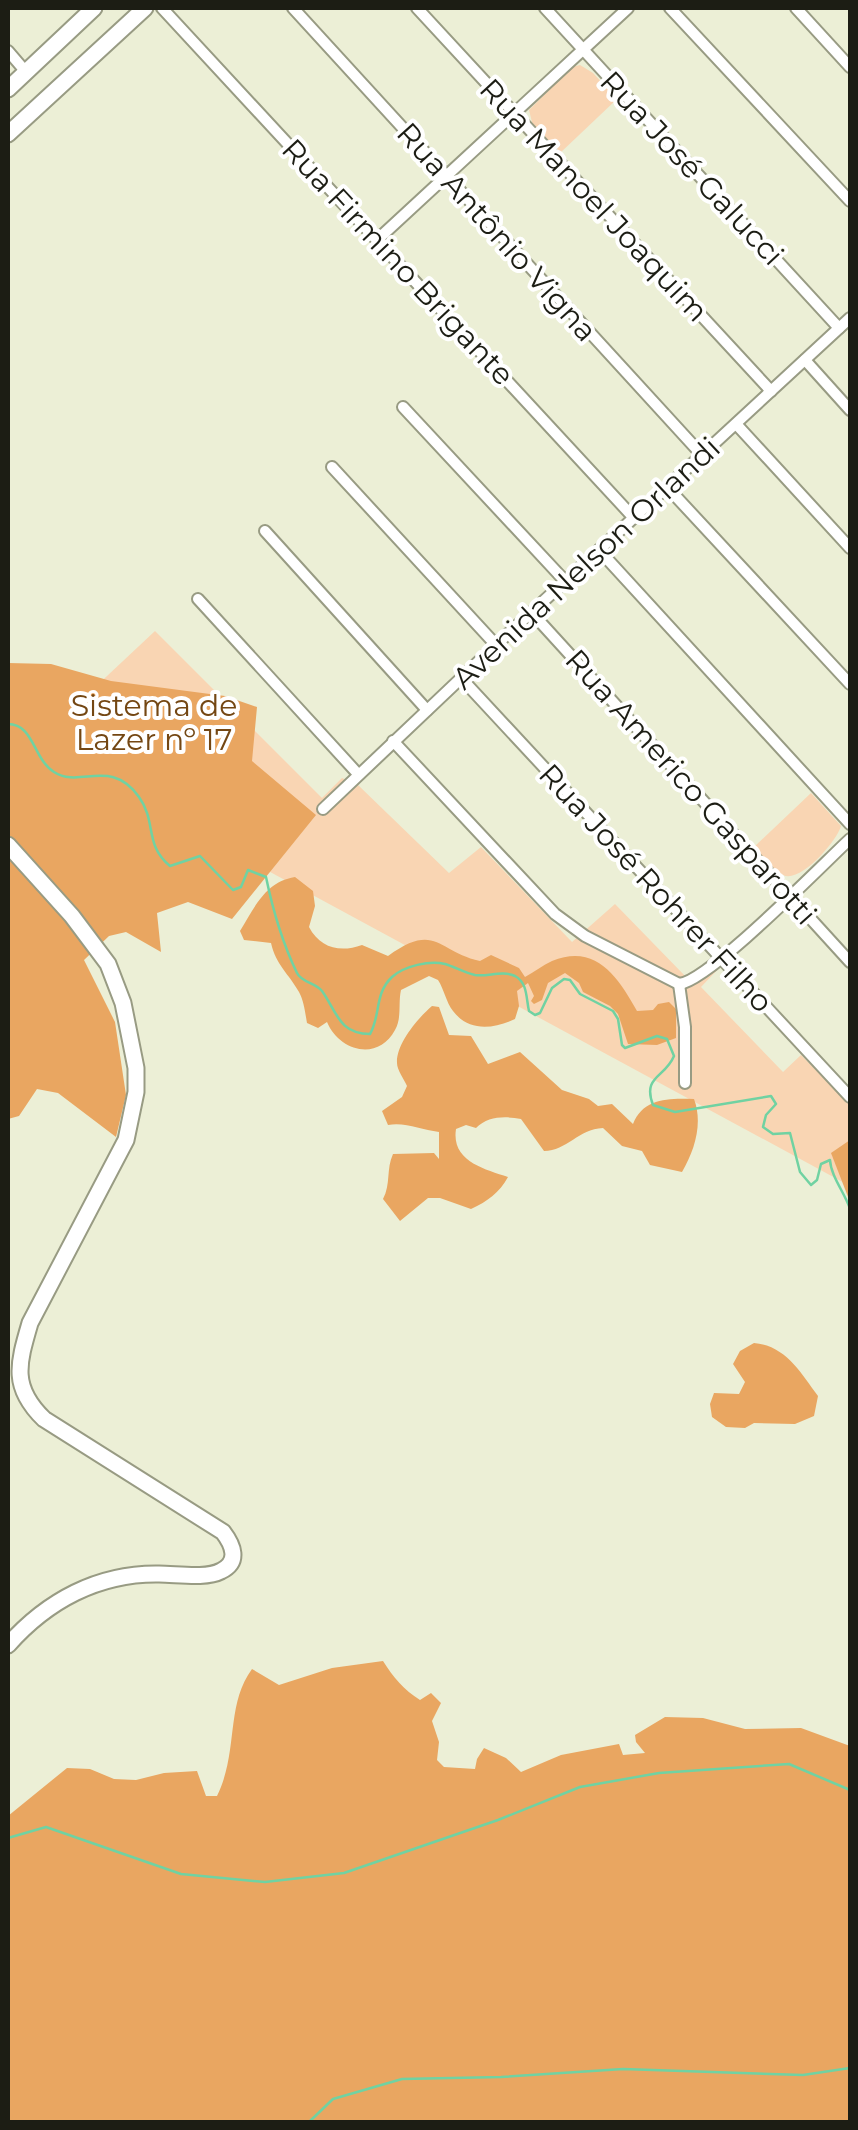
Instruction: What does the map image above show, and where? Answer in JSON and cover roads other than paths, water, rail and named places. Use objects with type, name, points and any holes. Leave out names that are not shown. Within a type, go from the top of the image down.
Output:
[{"type":"main road","points":[[8,89],[94,8]]},
{"type":"main road","points":[[8,134],[145,8]]},
{"type":"main road","points":[[8,845],[72,916],[108,964],[123,1002],[136,1068],[133,1116],[126,1140],[30,1323],[20,1355],[25,1401],[44,1419],[224,1532],[234,1547],[229,1566],[218,1573],[143,1574],[92,1584],[50,1604],[8,1645]]},
{"type":"street","name":"Rua Firmino Brigante","points":[[162,8],[633,518]]},
{"type":"street","name":"Rua Antônio Vigna","points":[[293,8],[702,455]]},
{"type":"street","name":"Rua Manoel Joaquim","points":[[417,8],[770,392]]},
{"type":"street","name":"Rua José Galucci","points":[[545,8],[839,328]]},
{"type":"street","points":[[378,240],[628,8]]},
{"type":"street","points":[[670,8],[850,201]]},
{"type":"street","points":[[796,8],[850,66]]},
{"type":"street","points":[[8,51],[26,72]]},
{"type":"street","name":"Avenida Nelson Orlandi","points":[[323,809],[850,318]]},
{"type":"street","points":[[804,360],[850,410]]},
{"type":"street","points":[[403,407],[565,582]]},
{"type":"street","points":[[737,425],[850,548]]},
{"type":"street","points":[[332,467],[496,644]]},
{"type":"street","points":[[668,488],[850,684]]},
{"type":"street","points":[[265,531],[428,710]]},
{"type":"street","points":[[599,550],[850,824]]},
{"type":"street","points":[[198,600],[358,774]]},
{"type":"street","name":"Rua Americo Gasparotti","points":[[532,612],[850,962]]},
{"type":"street","name":"Rua José Rohrer Filho","points":[[461,678],[850,1098]]},
{"type":"street","points":[[393,741],[555,914],[585,936],[679,984],[692,983],[722,958],[850,839]]},
{"type":"street","points":[[679,984],[685,1027],[685,1082]]},
{"type":"waterway","points":[[8,724],[23,730],[54,772],[74,777],[107,776],[128,785],[144,806],[157,850],[170,866],[200,856],[233,890],[241,887],[248,870],[266,877],[278,926],[297,973],[322,991],[345,1026],[370,1034],[386,984],[397,973],[417,965],[439,963],[475,975],[515,976],[524,987],[529,1011],[535,1015],[540,1013],[552,988],[564,979],[570,980],[580,994],[613,1011],[625,1048],[657,1036],[667,1039],[674,1056],[652,1083],[653,1105],[675,1112],[771,1096],[776,1104],[766,1115],[763,1127],[773,1134],[790,1133],[800,1172],[811,1185],[817,1180],[821,1164],[830,1160],[850,1209]]},
{"type":"waterway","points":[[8,1838],[46,1827],[181,1874],[265,1882],[344,1873],[580,1787],[659,1773],[789,1764],[850,1790]]},
{"type":"waterway","points":[[309,2122],[333,2099],[402,2079],[623,2069],[803,2075],[850,2068]]},
{"type":"park label","name":"Sistema de Lazer nº 17","points":[[154,722]]}]
